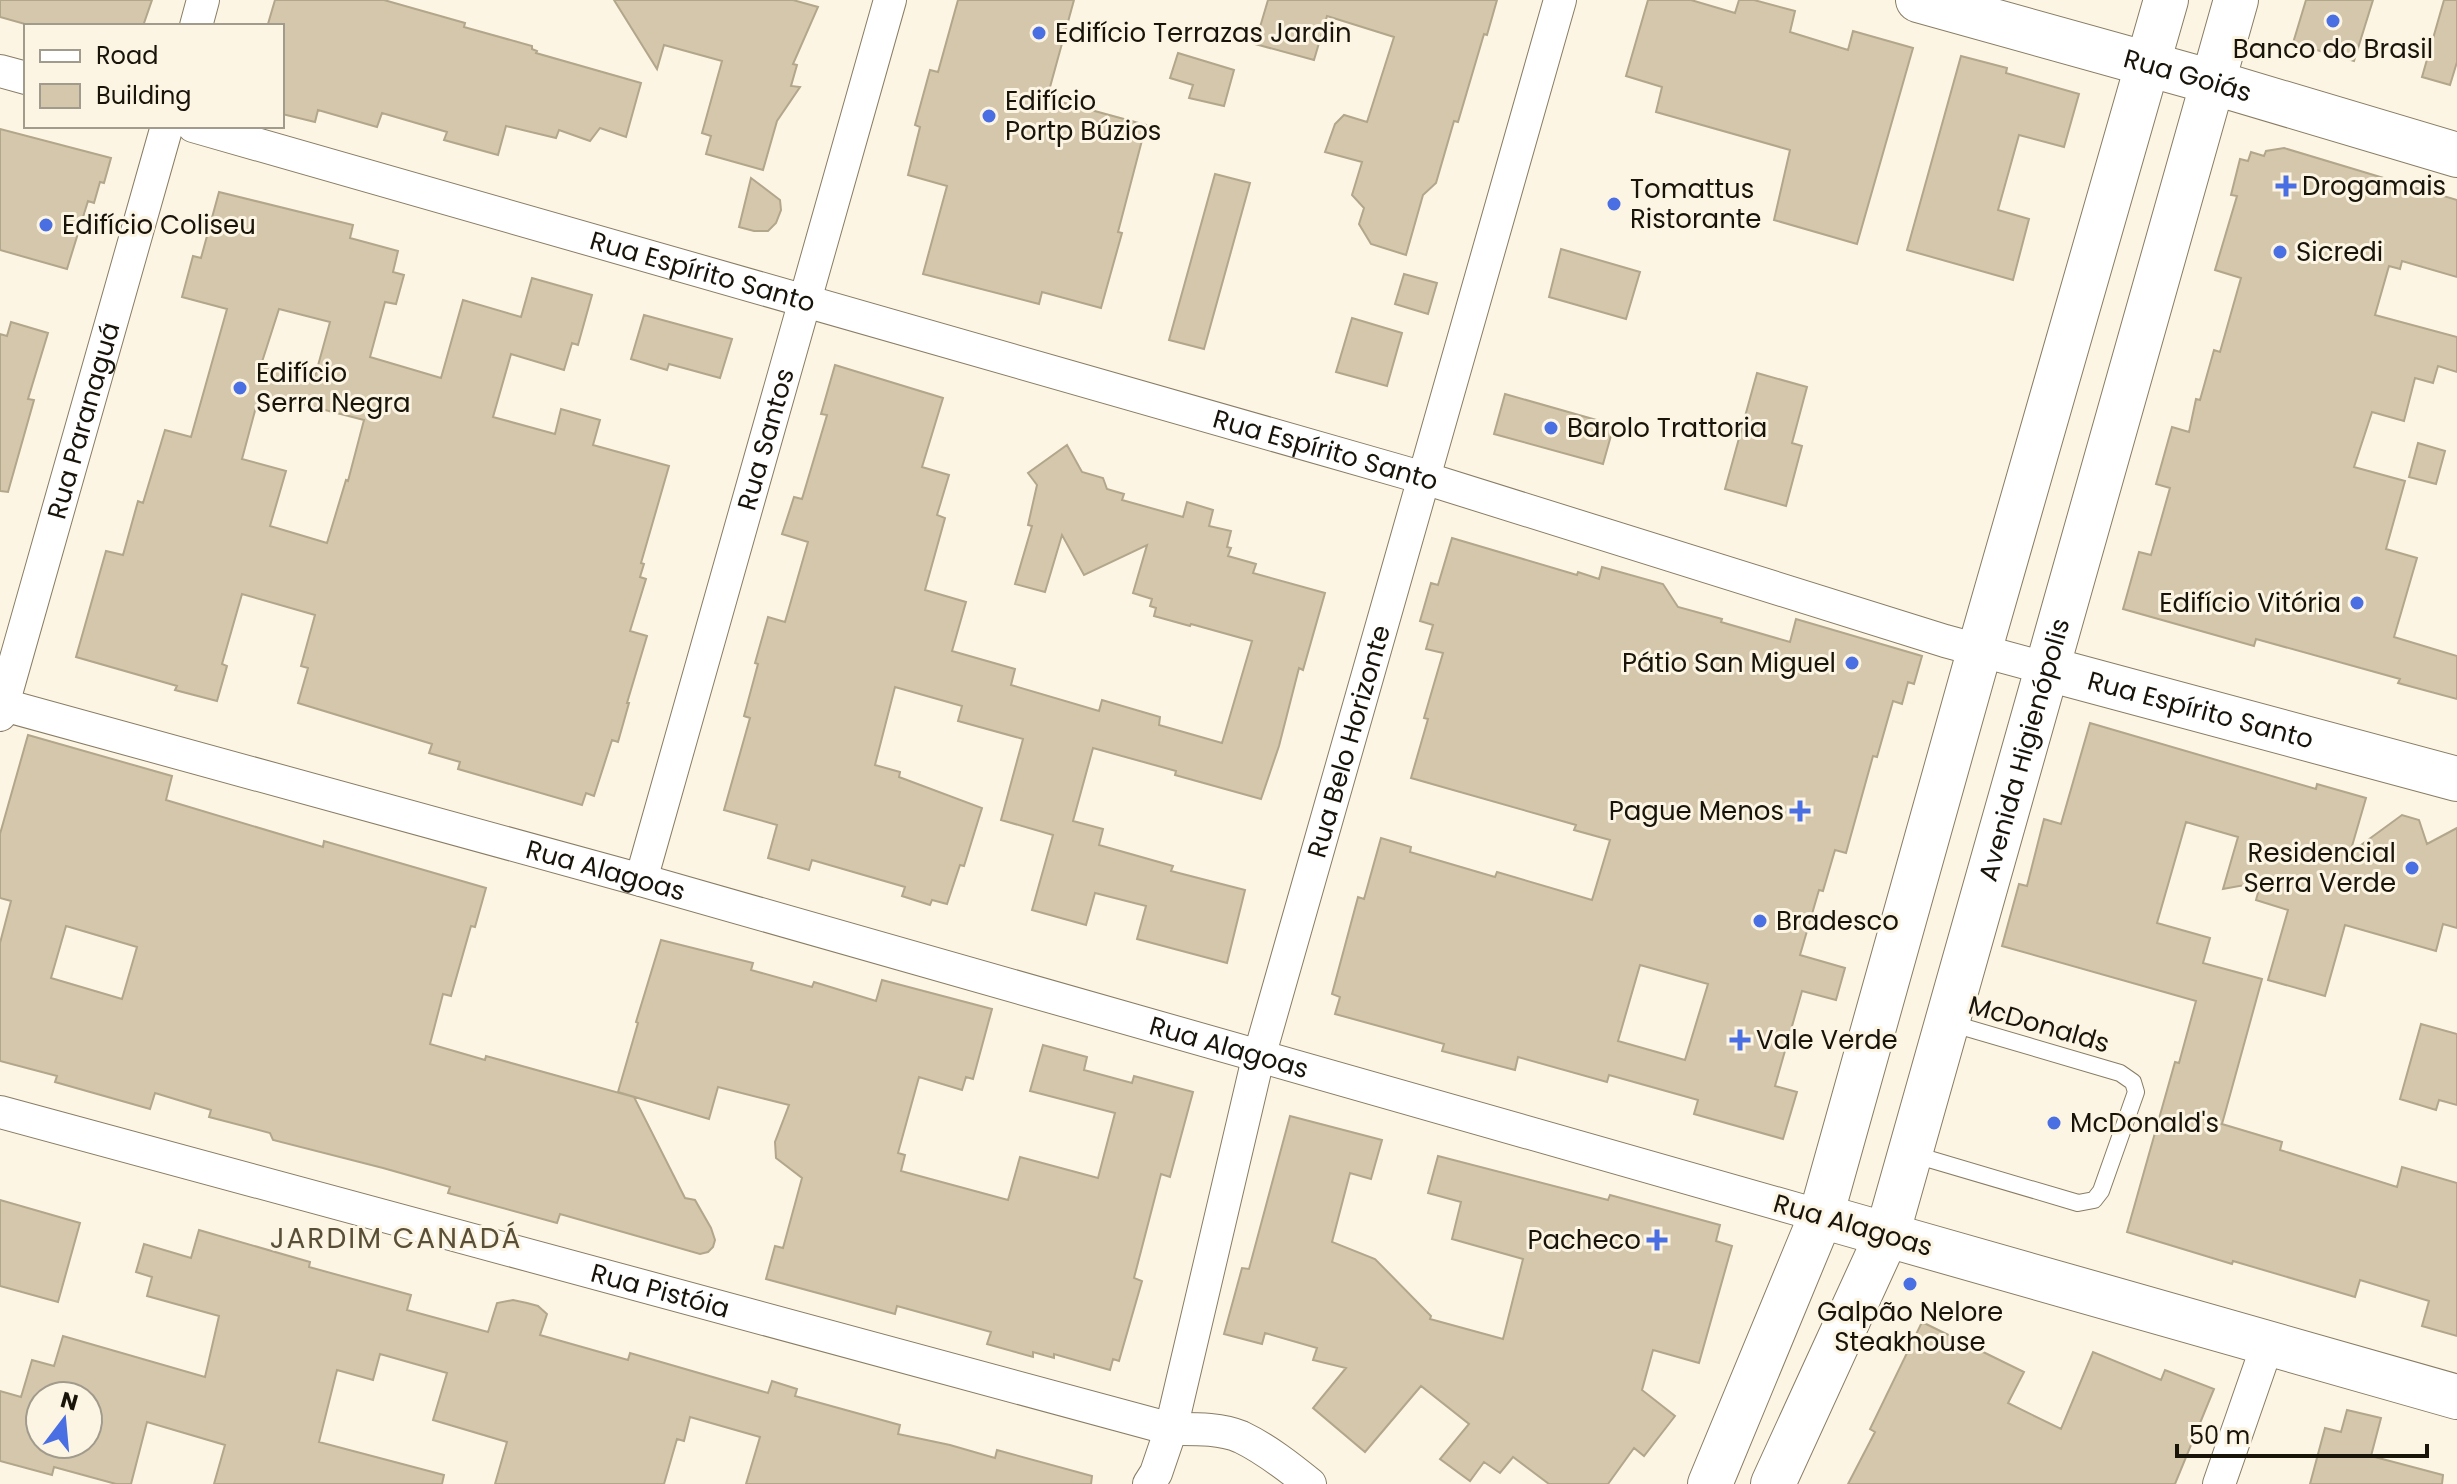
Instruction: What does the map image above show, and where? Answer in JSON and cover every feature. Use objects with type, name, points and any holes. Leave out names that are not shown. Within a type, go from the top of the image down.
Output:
[{"type":"main road","name":"Rua Goiás","points":[[1918,0],[2212,82],[2457,155]]},
{"type":"main road","points":[[1710,1484],[1821,1216],[2166,0]]},
{"type":"main road","name":"Avenida Higienópolis","points":[[1773,1484],[1887,1235],[2236,0]]},
{"type":"main road","name":"Rua Espírito Santo","points":[[2048,669],[2457,779]]},
{"type":"main road","name":"Rua Alagoas","points":[[1821,1216],[2457,1397]]},
{"type":"street","points":[[197,24],[203,0]]},
{"type":"street","name":"Rua Santos","points":[[641,880],[890,0]]},
{"type":"street","name":"Rua Belo Horizonte","points":[[1149,1484],[1156,1473],[1171,1429],[1259,1056],[1560,0]]},
{"type":"street","points":[[0,71],[24,77]]},
{"type":"street","name":"Rua Paranaguá","points":[[1,708],[166,128]]},
{"type":"street","name":"Rua Espírito Santo","points":[[200,128],[1424,478],[1979,652],[2048,669]]},
{"type":"street","name":"Rua Alagoas","points":[[1,708],[641,880],[1821,1216]]},
{"type":"street","name":"Rua Pistóia","points":[[0,1112],[1171,1429],[1208,1430],[1240,1436],[1284,1463],[1310,1484]]},
{"type":"street","points":[[2219,1484],[2268,1343]]},
{"type":"lane","name":"McDonalds","points":[[1911,1154],[2078,1203],[2094,1200],[2101,1191],[2136,1092],[2133,1082],[2120,1073],[1947,1022]]},
{"type":"building","points":[[0,0],[152,0],[144,24],[25,24],[0,17]]},
{"type":"building","points":[[275,0],[384,0],[532,46],[536,53],[641,83],[626,137],[600,128],[590,141],[559,130],[556,138],[506,126],[498,155],[444,140],[447,132],[382,113],[377,127],[318,110],[315,122],[284,114],[284,24],[268,24]]},
{"type":"building","points":[[614,0],[793,0],[818,7],[793,64],[797,65],[791,86],[800,87],[777,121],[763,170],[706,154],[711,136],[702,133],[722,61],[664,45],[657,69]]},
{"type":"building","points":[[958,0],[1074,0],[1047,98],[1146,125],[1118,232],[1122,233],[1101,308],[1042,292],[1039,304],[923,274],[947,186],[908,175],[920,127],[915,125],[930,70],[938,72]]},
{"type":"building","points":[[1268,0],[1497,0],[1458,122],[1454,121],[1436,183],[1423,195],[1406,255],[1371,244],[1359,224],[1364,208],[1352,195],[1362,162],[1325,152],[1335,124],[1344,115],[1367,122],[1394,37],[1327,16],[1314,60],[1255,44]]},
{"type":"building","points":[[1648,0],[1691,0],[1735,13],[1739,0],[1754,0],[1795,11],[1790,32],[1848,50],[1853,31],[1913,48],[1857,244],[1774,220],[1790,150],[1656,112],[1662,87],[1626,76]]},
{"type":"building","name":"Banco do Brasil","points":[[2306,0],[2373,0],[2354,61],[2293,43]]},
{"type":"building","points":[[2444,0],[2457,0],[2457,62],[2450,85],[2422,77]]},
{"type":"building","points":[[1178,53],[1234,70],[1224,106],[1189,98],[1193,85],[1170,78]]},
{"type":"building","points":[[1961,56],[2007,68],[2006,73],[2079,94],[2064,147],[2019,135],[1998,210],[2029,219],[2013,280],[1907,250]]},
{"type":"building","points":[[0,129],[111,158],[94,203],[88,201],[67,269],[0,250]]},
{"type":"building","points":[[2284,148],[2457,200],[2457,277],[2402,261],[2400,269],[2389,266],[2375,315],[2457,337],[2457,372],[2438,366],[2433,383],[2415,378],[2404,421],[2372,412],[2354,467],[2405,481],[2386,549],[2417,558],[2394,637],[2457,656],[2457,699],[2398,683],[2400,679],[2256,639],[2254,646],[2123,609],[2139,552],[2151,555],[2170,488],[2156,484],[2172,427],[2189,432],[2196,399],[2200,400],[2214,350],[2220,352],[2241,278],[2215,270],[2237,196],[2231,195],[2240,159],[2248,161],[2251,152],[2264,156],[2266,151]]},
{"type":"building","points":[[1215,174],[1250,183],[1204,349],[1169,340]]},
{"type":"building","points":[[751,178],[780,200],[781,210],[776,223],[768,231],[739,227]]},
{"type":"building","points":[[219,192],[353,225],[350,238],[398,251],[393,272],[404,275],[396,304],[385,302],[370,357],[441,378],[463,300],[521,317],[532,278],[592,295],[578,345],[572,343],[564,370],[511,354],[493,417],[555,434],[561,409],[600,420],[593,445],[669,466],[641,563],[644,564],[640,577],[646,579],[630,631],[647,636],[618,742],[612,740],[594,796],[586,793],[582,805],[458,769],[460,762],[429,753],[432,744],[298,703],[308,668],[301,666],[315,615],[242,594],[222,664],[227,666],[217,701],[175,690],[177,686],[76,657],[106,551],[123,555],[138,501],[143,503],[165,430],[191,437],[227,309],[182,297],[193,256],[201,258]],"holes":[[[279,309],[330,322],[314,380],[261,365]],[[290,401],[364,420],[327,543],[270,526],[286,471],[242,459],[256,407],[269,411],[271,404],[288,408]]]},
{"type":"building","points":[[1561,249],[1640,272],[1626,319],[1549,297]]},
{"type":"building","points":[[1404,274],[1437,283],[1428,314],[1395,304]]},
{"type":"building","points":[[644,315],[732,339],[720,378],[669,364],[667,370],[631,359]]},
{"type":"building","points":[[1352,318],[1402,333],[1387,386],[1336,372]]},
{"type":"building","points":[[11,322],[48,333],[28,399],[34,400],[8,492],[0,491],[0,334],[7,336]]},
{"type":"building","points":[[835,365],[943,398],[922,467],[949,475],[937,515],[945,518],[925,590],[966,602],[952,651],[1015,669],[1011,685],[1099,711],[1102,700],[1160,717],[1159,725],[1222,743],[1252,641],[1154,616],[1156,608],[1150,606],[1152,599],[1133,593],[1147,545],[1084,575],[1062,535],[1045,592],[1015,584],[1032,526],[1028,525],[1037,485],[1028,473],[1067,445],[1082,472],[1103,478],[1107,489],[1124,494],[1122,500],[1183,517],[1187,502],[1213,510],[1209,526],[1231,531],[1228,556],[1256,564],[1253,573],[1325,593],[1303,670],[1299,668],[1279,746],[1261,799],[1093,748],[1073,821],[1103,829],[1099,845],[1173,866],[1171,871],[1245,890],[1227,963],[1137,939],[1146,906],[1095,893],[1086,925],[1032,910],[1053,835],[1001,820],[1023,739],[958,721],[962,706],[895,687],[875,765],[900,772],[899,777],[982,808],[964,866],[960,865],[947,904],[932,900],[930,905],[902,896],[905,887],[812,860],[809,870],[768,858],[777,825],[724,810],[750,718],[744,716],[768,617],[785,622],[808,542],[782,534],[794,497],[802,499],[827,415],[821,414]]},
{"type":"building","points":[[1757,373],[1807,387],[1792,443],[1802,446],[1786,506],[1725,489]]},
{"type":"building","points":[[1505,394],[1614,425],[1603,464],[1494,434]]},
{"type":"building","points":[[2418,443],[2445,451],[2436,484],[2409,477]]},
{"type":"building","points":[[1452,538],[1577,575],[1578,572],[1599,579],[1602,567],[1663,584],[1678,607],[1790,642],[1796,619],[1922,656],[1914,684],[1908,682],[1902,704],[1893,701],[1877,757],[1873,756],[1846,853],[1835,850],[1823,891],[1819,890],[1800,955],[1845,968],[1836,1000],[1802,991],[1775,1086],[1797,1092],[1783,1139],[1694,1114],[1698,1100],[1609,1075],[1607,1082],[1518,1057],[1515,1070],[1442,1051],[1444,1044],[1335,1014],[1340,997],[1332,994],[1358,897],[1364,899],[1381,838],[1411,847],[1410,852],[1495,877],[1497,872],[1592,900],[1610,840],[1574,830],[1576,825],[1411,778],[1443,653],[1426,649],[1433,625],[1420,621],[1431,583],[1438,585]],"holes":[[[1640,965],[1708,984],[1685,1060],[1618,1041]]]},
{"type":"building","points":[[2090,723],[2316,789],[2317,784],[2366,798],[2350,853],[2402,815],[2419,820],[2427,844],[2457,828],[2457,928],[2443,924],[2436,951],[2345,925],[2325,996],[2268,980],[2288,910],[2256,900],[2261,882],[2223,889],[2238,837],[2186,822],[2157,923],[2210,938],[2203,963],[2262,979],[2222,1124],[2282,1142],[2280,1150],[2397,1187],[2402,1167],[2457,1183],[2457,1336],[2422,1326],[2429,1301],[2360,1280],[2355,1297],[2127,1232],[2175,1062],[2179,1063],[2196,1001],[2002,946],[2019,884],[2027,886],[2044,819],[2061,824]]},
{"type":"building","points":[[28,735],[172,776],[166,800],[323,847],[324,841],[486,888],[475,927],[471,926],[451,996],[443,994],[430,1044],[485,1060],[486,1056],[634,1097],[685,1198],[695,1200],[711,1228],[715,1240],[713,1247],[700,1254],[560,1214],[557,1223],[448,1193],[450,1187],[273,1140],[270,1133],[209,1117],[211,1110],[155,1093],[150,1109],[55,1082],[57,1076],[0,1061],[0,943],[11,901],[0,898],[0,834]],"holes":[[[66,926],[137,947],[122,999],[51,978]]]},
{"type":"building","points":[[661,940],[753,963],[751,970],[812,987],[814,982],[876,1001],[882,980],[992,1009],[973,1079],[966,1077],[962,1090],[919,1077],[898,1153],[905,1155],[901,1171],[1008,1200],[1020,1157],[1098,1178],[1115,1113],[1030,1091],[1043,1045],[1087,1057],[1084,1070],[1132,1083],[1134,1076],[1193,1092],[1170,1177],[1161,1174],[1134,1278],[1142,1281],[1119,1361],[1113,1359],[1110,1370],[1054,1354],[1054,1358],[1033,1352],[1033,1357],[987,1344],[991,1332],[897,1306],[895,1314],[766,1279],[775,1246],[783,1248],[802,1178],[776,1158],[775,1142],[789,1105],[718,1087],[709,1119],[618,1092]]},
{"type":"building","points":[[2421,1024],[2457,1034],[2457,1105],[2439,1100],[2436,1110],[2400,1099]]},
{"type":"building","points":[[1290,1116],[1382,1140],[1371,1179],[1350,1173],[1332,1242],[1375,1259],[1431,1316],[1430,1319],[1503,1339],[1523,1259],[1452,1239],[1461,1202],[1428,1193],[1438,1156],[1608,1200],[1610,1195],[1720,1225],[1716,1241],[1732,1246],[1699,1363],[1653,1350],[1642,1390],[1675,1416],[1644,1456],[1634,1448],[1608,1484],[1549,1484],[1513,1457],[1500,1473],[1484,1462],[1470,1481],[1440,1459],[1469,1424],[1421,1386],[1365,1452],[1313,1408],[1346,1368],[1313,1360],[1317,1348],[1265,1333],[1262,1344],[1224,1334],[1242,1268],[1249,1269]]},
{"type":"building","points":[[0,1200],[80,1223],[58,1302],[0,1286]]},
{"type":"building","points":[[199,1230],[310,1262],[309,1267],[411,1295],[407,1310],[488,1332],[497,1303],[513,1300],[527,1303],[538,1306],[547,1314],[540,1335],[628,1360],[630,1353],[768,1393],[772,1381],[797,1389],[795,1396],[900,1425],[898,1434],[995,1458],[997,1450],[1092,1476],[1091,1484],[746,1484],[760,1437],[690,1417],[684,1441],[677,1439],[664,1484],[495,1484],[507,1442],[433,1420],[447,1373],[380,1354],[373,1380],[337,1370],[319,1442],[444,1475],[442,1484],[214,1484],[225,1445],[147,1422],[131,1484],[116,1484],[54,1467],[52,1475],[0,1461],[0,1391],[21,1397],[24,1387],[24,1460],[104,1460],[104,1380],[26,1380],[32,1360],[54,1366],[63,1336],[205,1377],[219,1316],[147,1296],[152,1277],[136,1272],[144,1244],[191,1258]]},
{"type":"building","points":[[1922,1322],[2024,1372],[2008,1403],[2061,1429],[2093,1352],[2161,1380],[2165,1370],[2214,1389],[2175,1484],[1848,1484],[1875,1432],[1870,1429]]},
{"type":"building","points":[[2347,1410],[2381,1418],[2371,1456],[2443,1475],[2442,1484],[2310,1484],[2325,1428],[2341,1432]]},
{"type":"place","name":"Banco do Brasil","points":[[2333,21]]},
{"type":"place","name":"Edifício Terrazas Jardin","points":[[1039,33]]},
{"type":"place","name":"Edifício Portp Búzios","points":[[989,116]]},
{"type":"place","name":"Drogamais","points":[[2286,186]]},
{"type":"place","name":"Tomattus Ristorante","points":[[1614,204]]},
{"type":"place","name":"Edifício Coliseu","points":[[46,225]]},
{"type":"place","name":"Sicredi","points":[[2280,252]]},
{"type":"place","name":"Edifício Serra Negra","points":[[240,388]]},
{"type":"place","name":"Barolo Trattoria","points":[[1551,428]]},
{"type":"place","name":"Edifício Vitória","points":[[2357,603]]},
{"type":"place","name":"Pátio San Miguel","points":[[1852,663]]},
{"type":"place","name":"Pague Menos","points":[[1800,811]]},
{"type":"place","name":"Residencial Serra Verde","points":[[2412,868]]},
{"type":"place","name":"Bradesco","points":[[1760,921]]},
{"type":"place","name":"Vale Verde","points":[[1740,1040]]},
{"type":"place","name":"McDonald's","points":[[2054,1123]]},
{"type":"place","name":"Pacheco","points":[[1657,1240]]},
{"type":"place","name":"Galpão Nelore Steakhouse","points":[[1910,1284]]},
{"type":"district","name":"JARDIM CANADÁ","points":[[396,1238]]}]
